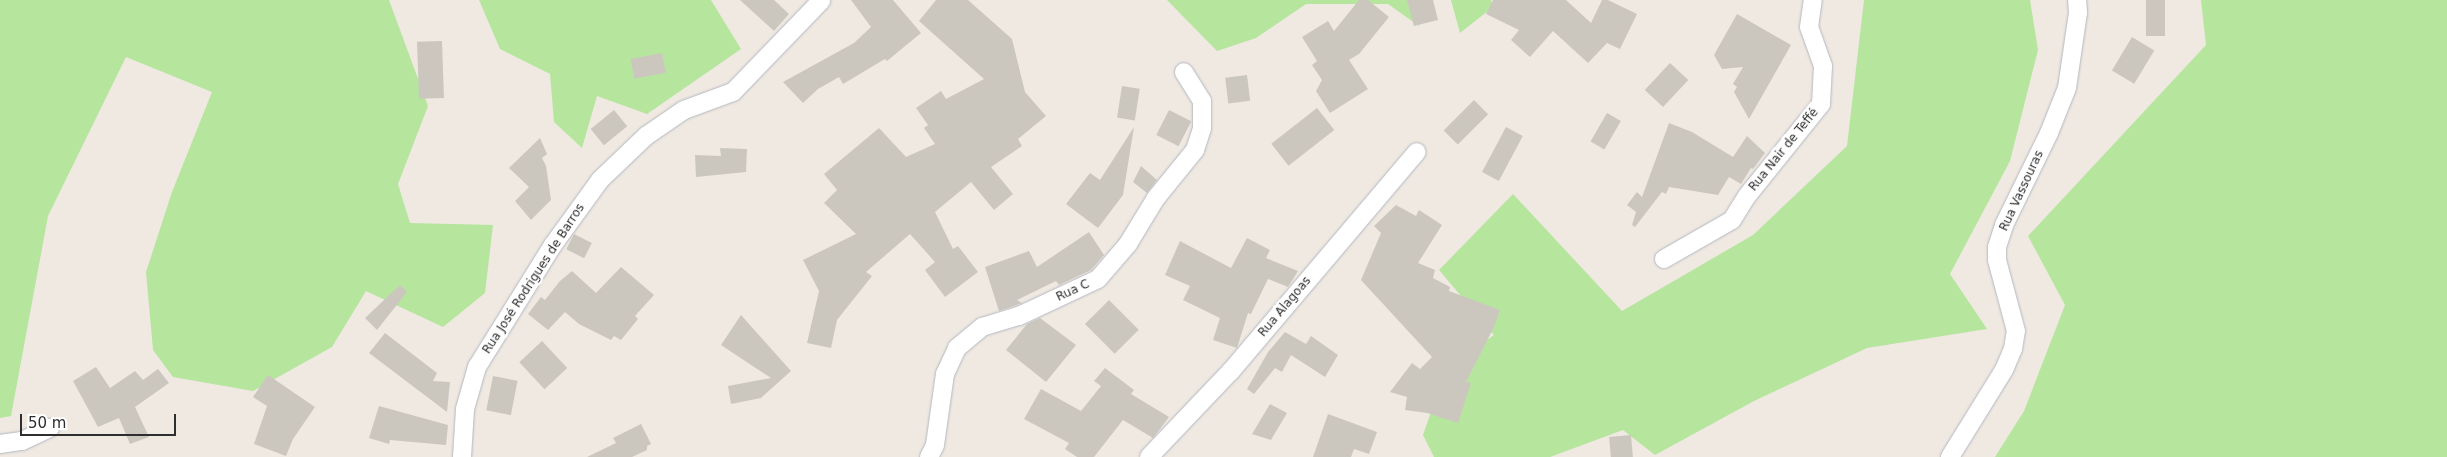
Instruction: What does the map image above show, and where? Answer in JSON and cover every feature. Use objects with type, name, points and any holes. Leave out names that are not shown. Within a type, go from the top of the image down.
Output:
[{"type":"street","name":"Rua Nair de Teffé","points":[[1664,259],[1732,220],[1747,196],[1821,104],[1823,66],[1809,27],[1812,0]]},
{"type":"street","name":"Rua Vassouras","points":[[1950,457],[2004,370],[2013,349],[2016,331],[1997,260],[1998,246],[2004,225],[2050,133],[2067,88],[2078,12],[2077,0]]},
{"type":"street","name":"Rua José Rodrigues de Barros","points":[[462,457],[464,409],[477,367],[553,245],[600,180],[646,136],[684,110],[733,92],[821,2]]},
{"type":"street","name":"Rua C","points":[[929,457],[935,445],[946,374],[957,348],[982,328],[1019,316],[1098,279],[1128,244],[1156,198],[1195,150],[1202,129],[1202,100],[1184,72]]},
{"type":"street","name":"Rua Alagoas","points":[[1149,457],[1231,370],[1417,152]]},
{"type":"street","points":[[0,444],[22,441],[50,428]]},
{"type":"green space","points":[[0,0],[389,0],[428,106],[398,184],[410,223],[493,225],[485,293],[443,327],[366,291],[332,347],[253,391],[173,377],[153,350],[146,272],[172,192],[212,92],[126,57],[48,216],[11,416],[0,418]]},
{"type":"green space","points":[[479,0],[711,0],[741,49],[647,114],[597,96],[582,148],[554,122],[550,74],[500,49]]},
{"type":"green space","points":[[1167,0],[1419,0],[1419,26],[1388,4],[1306,4],[1256,38],[1217,51]]},
{"type":"green space","points":[[1451,0],[1491,0],[1493,7],[1460,33]]},
{"type":"green space","points":[[1864,0],[2030,0],[2038,50],[2010,161],[1950,274],[1987,329],[1867,348],[1754,401],[1655,455],[1623,430],[1550,457],[1434,457],[1423,435],[1446,369],[1494,335],[1439,270],[1513,194],[1622,311],[1753,235],[1847,146]]},
{"type":"green space","points":[[2201,0],[2447,0],[2447,457],[1995,457],[2024,411],[2065,305],[2028,236],[2206,45]]},
{"type":"building","points":[[740,0],[774,0],[789,14],[774,31]]},
{"type":"building","points":[[851,0],[893,0],[921,33],[887,61],[885,59],[843,84],[839,77],[818,89],[803,103],[783,82],[854,43],[871,27]]},
{"type":"building","points":[[936,0],[968,0],[1012,39],[1025,92],[1046,116],[1018,139],[1022,146],[991,167],[1013,194],[994,210],[971,182],[935,212],[953,249],[958,246],[978,272],[945,297],[925,270],[935,262],[910,234],[866,272],[872,276],[837,320],[831,348],[807,343],[819,291],[803,260],[856,234],[824,203],[837,190],[824,174],[879,128],[906,157],[935,144],[924,128],[928,125],[916,108],[941,91],[946,99],[984,79],[919,21]]},
{"type":"building","points":[[1359,0],[1368,0],[1389,17],[1359,54],[1349,60],[1368,89],[1330,113],[1316,91],[1322,80],[1312,65],[1317,61],[1302,37],[1328,21],[1334,31]]},
{"type":"building","points":[[1407,0],[1433,0],[1438,20],[1414,26]]},
{"type":"building","points":[[1493,0],[1566,0],[1591,23],[1602,0],[1608,0],[1637,14],[1620,49],[1607,43],[1588,63],[1553,31],[1530,57],[1511,40],[1519,30],[1486,14]]},
{"type":"building","points":[[2146,0],[2165,0],[2165,36],[2146,36]]},
{"type":"building","points":[[1737,14],[1791,45],[1749,119],[1734,92],[1737,87],[1733,84],[1743,67],[1722,69],[1714,55]]},
{"type":"building","points":[[2132,37],[2154,50],[2134,84],[2112,70]]},
{"type":"building","points":[[442,41],[444,98],[419,99],[417,42]]},
{"type":"building","points":[[662,53],[666,73],[634,79],[631,59]]},
{"type":"building","points":[[1670,63],[1688,80],[1663,107],[1645,90]]},
{"type":"building","points":[[1247,75],[1250,101],[1228,103],[1225,78]]},
{"type":"building","points":[[1122,86],[1140,89],[1135,120],[1117,118]]},
{"type":"building","points":[[1474,100],[1488,114],[1458,145],[1444,130]]},
{"type":"building","points":[[1317,108],[1334,130],[1289,166],[1271,144]]},
{"type":"building","points":[[614,110],[627,126],[604,145],[591,129]]},
{"type":"building","points":[[1169,110],[1191,121],[1179,146],[1156,135]]},
{"type":"building","points":[[1607,113],[1621,121],[1604,150],[1590,142]]},
{"type":"building","points":[[1669,123],[1692,132],[1733,157],[1747,136],[1765,153],[1753,169],[1751,168],[1741,184],[1729,177],[1718,195],[1669,187],[1666,194],[1662,192],[1635,227],[1632,225],[1636,212],[1627,205],[1637,192],[1642,197]]},
{"type":"building","points":[[1134,127],[1123,195],[1098,228],[1066,204],[1090,173],[1100,180]]},
{"type":"building","points":[[1506,127],[1523,136],[1499,181],[1482,172]]},
{"type":"building","points":[[540,138],[547,154],[542,158],[546,166],[551,200],[531,220],[515,201],[529,187],[509,168]]},
{"type":"building","points":[[720,148],[747,149],[746,172],[696,177],[695,155],[721,156]]},
{"type":"building","points":[[1141,166],[1157,180],[1147,193],[1133,182]]},
{"type":"building","points":[[1396,205],[1416,216],[1419,210],[1442,225],[1418,263],[1435,270],[1433,278],[1450,287],[1449,291],[1500,310],[1493,329],[1466,382],[1471,383],[1458,423],[1427,413],[1405,410],[1407,397],[1390,392],[1412,363],[1420,369],[1432,357],[1361,280],[1381,233],[1374,226]]},
{"type":"building","points":[[1089,232],[1104,255],[1091,270],[1059,285],[1056,281],[1017,300],[1022,303],[999,311],[985,267],[1029,251],[1037,267]]},
{"type":"building","points":[[574,234],[592,243],[584,258],[566,249]]},
{"type":"building","points":[[1247,238],[1270,250],[1266,258],[1298,271],[1288,287],[1268,279],[1251,314],[1248,313],[1237,348],[1213,340],[1220,318],[1183,300],[1190,286],[1165,275],[1180,241],[1231,268]]},
{"type":"building","points":[[621,267],[654,295],[635,316],[638,319],[621,340],[614,336],[611,340],[579,324],[565,312],[548,330],[528,314],[541,297],[545,300],[560,281],[572,271],[596,293]]},
{"type":"building","points":[[400,285],[407,292],[377,330],[365,318]]},
{"type":"building","points":[[1109,300],[1139,330],[1115,354],[1085,324]]},
{"type":"building","points":[[741,315],[791,371],[761,398],[731,404],[728,386],[771,378],[721,345]]},
{"type":"building","points":[[1040,318],[1076,345],[1046,382],[1006,350],[1027,324]]},
{"type":"building","points":[[1285,332],[1306,344],[1311,336],[1338,355],[1325,377],[1291,355],[1282,372],[1275,368],[1254,394],[1247,389],[1268,352]]},
{"type":"building","points":[[385,333],[437,373],[433,381],[450,382],[447,412],[369,353]]},
{"type":"building","points":[[542,341],[567,368],[545,389],[519,362]]},
{"type":"building","points":[[96,367],[110,388],[135,371],[143,380],[158,369],[169,383],[135,407],[149,437],[130,444],[119,418],[98,427],[73,381]]},
{"type":"building","points":[[1105,368],[1134,390],[1131,394],[1169,417],[1153,438],[1123,420],[1094,457],[1077,457],[1065,449],[1069,443],[1024,419],[1041,389],[1081,411],[1101,386],[1094,381]]},
{"type":"building","points":[[268,375],[315,407],[293,439],[286,456],[254,444],[267,406],[253,397]]},
{"type":"building","points":[[493,376],[518,381],[511,415],[486,410]]},
{"type":"building","points":[[1270,404],[1287,413],[1271,440],[1252,434]]},
{"type":"building","points":[[379,406],[448,425],[446,445],[390,440],[389,444],[369,438]]},
{"type":"building","points":[[1328,414],[1377,432],[1369,454],[1354,449],[1351,457],[1313,457]]},
{"type":"building","points":[[641,424],[651,444],[647,446],[647,450],[632,457],[587,457],[616,443],[613,438]]},
{"type":"building","points":[[1631,435],[1633,457],[1611,457],[1609,437]]}]
